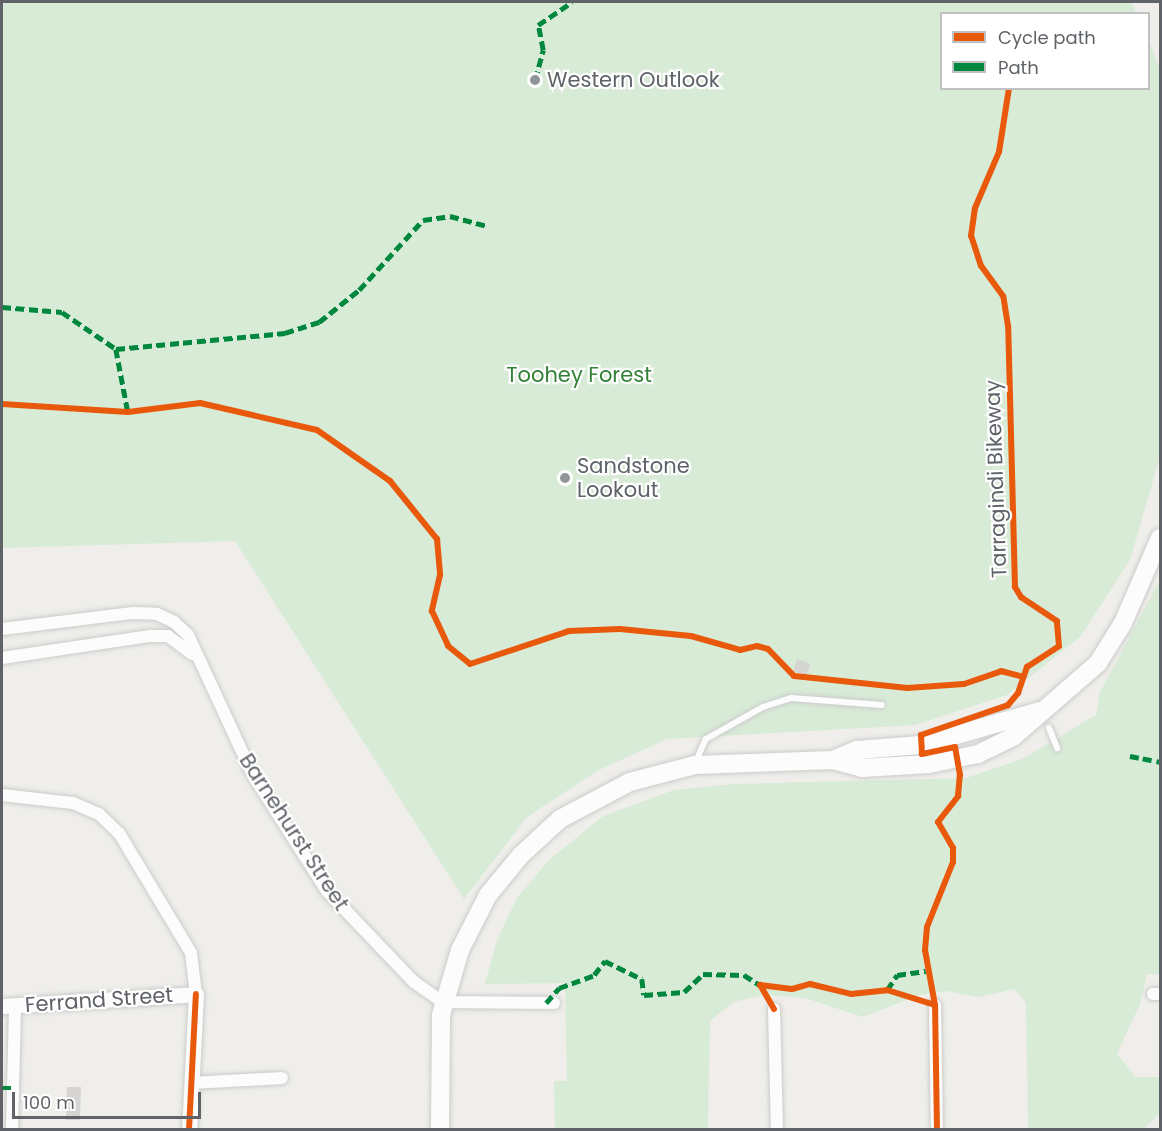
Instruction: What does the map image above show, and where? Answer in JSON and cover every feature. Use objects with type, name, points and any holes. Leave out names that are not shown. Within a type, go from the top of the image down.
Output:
[{"type":"main road","points":[[440,1130],[438,1038],[443,1002],[460,950],[488,895],[521,855],[560,819],[595,797],[694,765],[833,760],[857,750],[921,745],[1040,711],[1098,663],[1132,604],[1161,538]]},
{"type":"street","name":"Barnehurst Street","points":[[2,629],[158,614],[188,635],[252,775],[327,891],[414,982],[443,1002]]},
{"type":"street","name":"Barnehurst Street","points":[[2,658],[168,636],[183,643],[201,663]]},
{"type":"street","points":[[2,795],[73,803],[99,814],[119,833],[191,953],[196,994],[189,1130]]},
{"type":"street","name":"Ferrand Street","points":[[8,1006],[196,994]]},
{"type":"street","points":[[443,1002],[554,1003]]},
{"type":"street","points":[[935,1005],[937,1130]]},
{"type":"street","points":[[8,1006],[12,1130]]},
{"type":"street","points":[[774,1009],[777,1130]]},
{"type":"street","points":[[192,1083],[282,1078]]},
{"type":"lane","points":[[694,765],[706,739],[763,707],[791,698],[882,705]]},
{"type":"lane","points":[[1049,728],[1057,748]]},
{"type":"green space","name":"Toohey Forest","points":[[2,2],[1131,2],[1136,12],[940,12],[940,90],[1150,90],[1150,44],[1160,69],[1160,457],[1130,560],[1080,637],[1007,695],[915,725],[667,739],[599,770],[527,817],[464,899],[235,541],[2,548]]},
{"type":"green space","points":[[1160,580],[1160,974],[1147,974],[1140,1004],[1117,1054],[1136,1077],[1160,1077],[1160,1114],[1143,1129],[1028,1129],[1026,1003],[1015,989],[978,997],[946,991],[919,995],[863,1017],[805,998],[765,995],[733,1002],[710,1021],[708,1129],[555,1129],[554,1081],[567,1081],[565,983],[485,984],[497,940],[517,898],[548,861],[603,816],[674,790],[735,784],[966,778],[1022,759],[1096,715],[1100,692]]},
{"type":"building","points":[[797,659],[811,664],[806,676],[793,671]]},
{"type":"building","points":[[67,1087],[81,1087],[80,1120],[66,1120]]},
{"type":"marked path","points":[[535,80],[543,50],[538,25],[572,2]]},
{"type":"marked path","points":[[2,307],[62,312],[116,349],[285,333],[319,322],[359,290],[423,220],[450,216],[488,226]]},
{"type":"marked path","points":[[116,349],[128,412]]},
{"type":"marked path","points":[[1130,756],[1160,762]]},
{"type":"marked path","points":[[546,1003],[559,988],[594,975],[605,961],[642,979],[644,995],[684,992],[703,974],[744,975],[760,985]]},
{"type":"marked path","points":[[887,990],[897,975],[926,971]]},
{"type":"marked path","points":[[2,1088],[13,1088]]},
{"type":"cycle path","name":"Tarragindi Bikeway","points":[[937,1130],[935,1005],[925,950],[927,927],[953,862],[953,848],[938,822],[958,796],[960,775],[955,747],[922,754],[921,735],[1008,705],[1018,693],[1027,667],[1059,646],[1057,621],[1021,597],[1015,587],[1008,326],[1003,296],[981,266],[971,236],[975,208],[999,152],[1009,90]]},
{"type":"cycle path","points":[[2,404],[128,412],[200,403],[317,430],[390,481],[437,539],[440,575],[432,611],[448,646],[470,664],[569,631],[620,629],[691,636],[740,650],[757,646],[768,649],[794,676],[907,688],[964,684],[1001,671],[1020,676]]},
{"type":"cycle path","points":[[774,1009],[760,985],[792,989],[810,984],[851,994],[887,990],[935,1005]]},
{"type":"cycle path","points":[[189,1130],[196,994]]},
{"type":"place","name":"Western Outlook","points":[[535,80]]},
{"type":"place","name":"Sandstone Lookout","points":[[565,478]]}]
